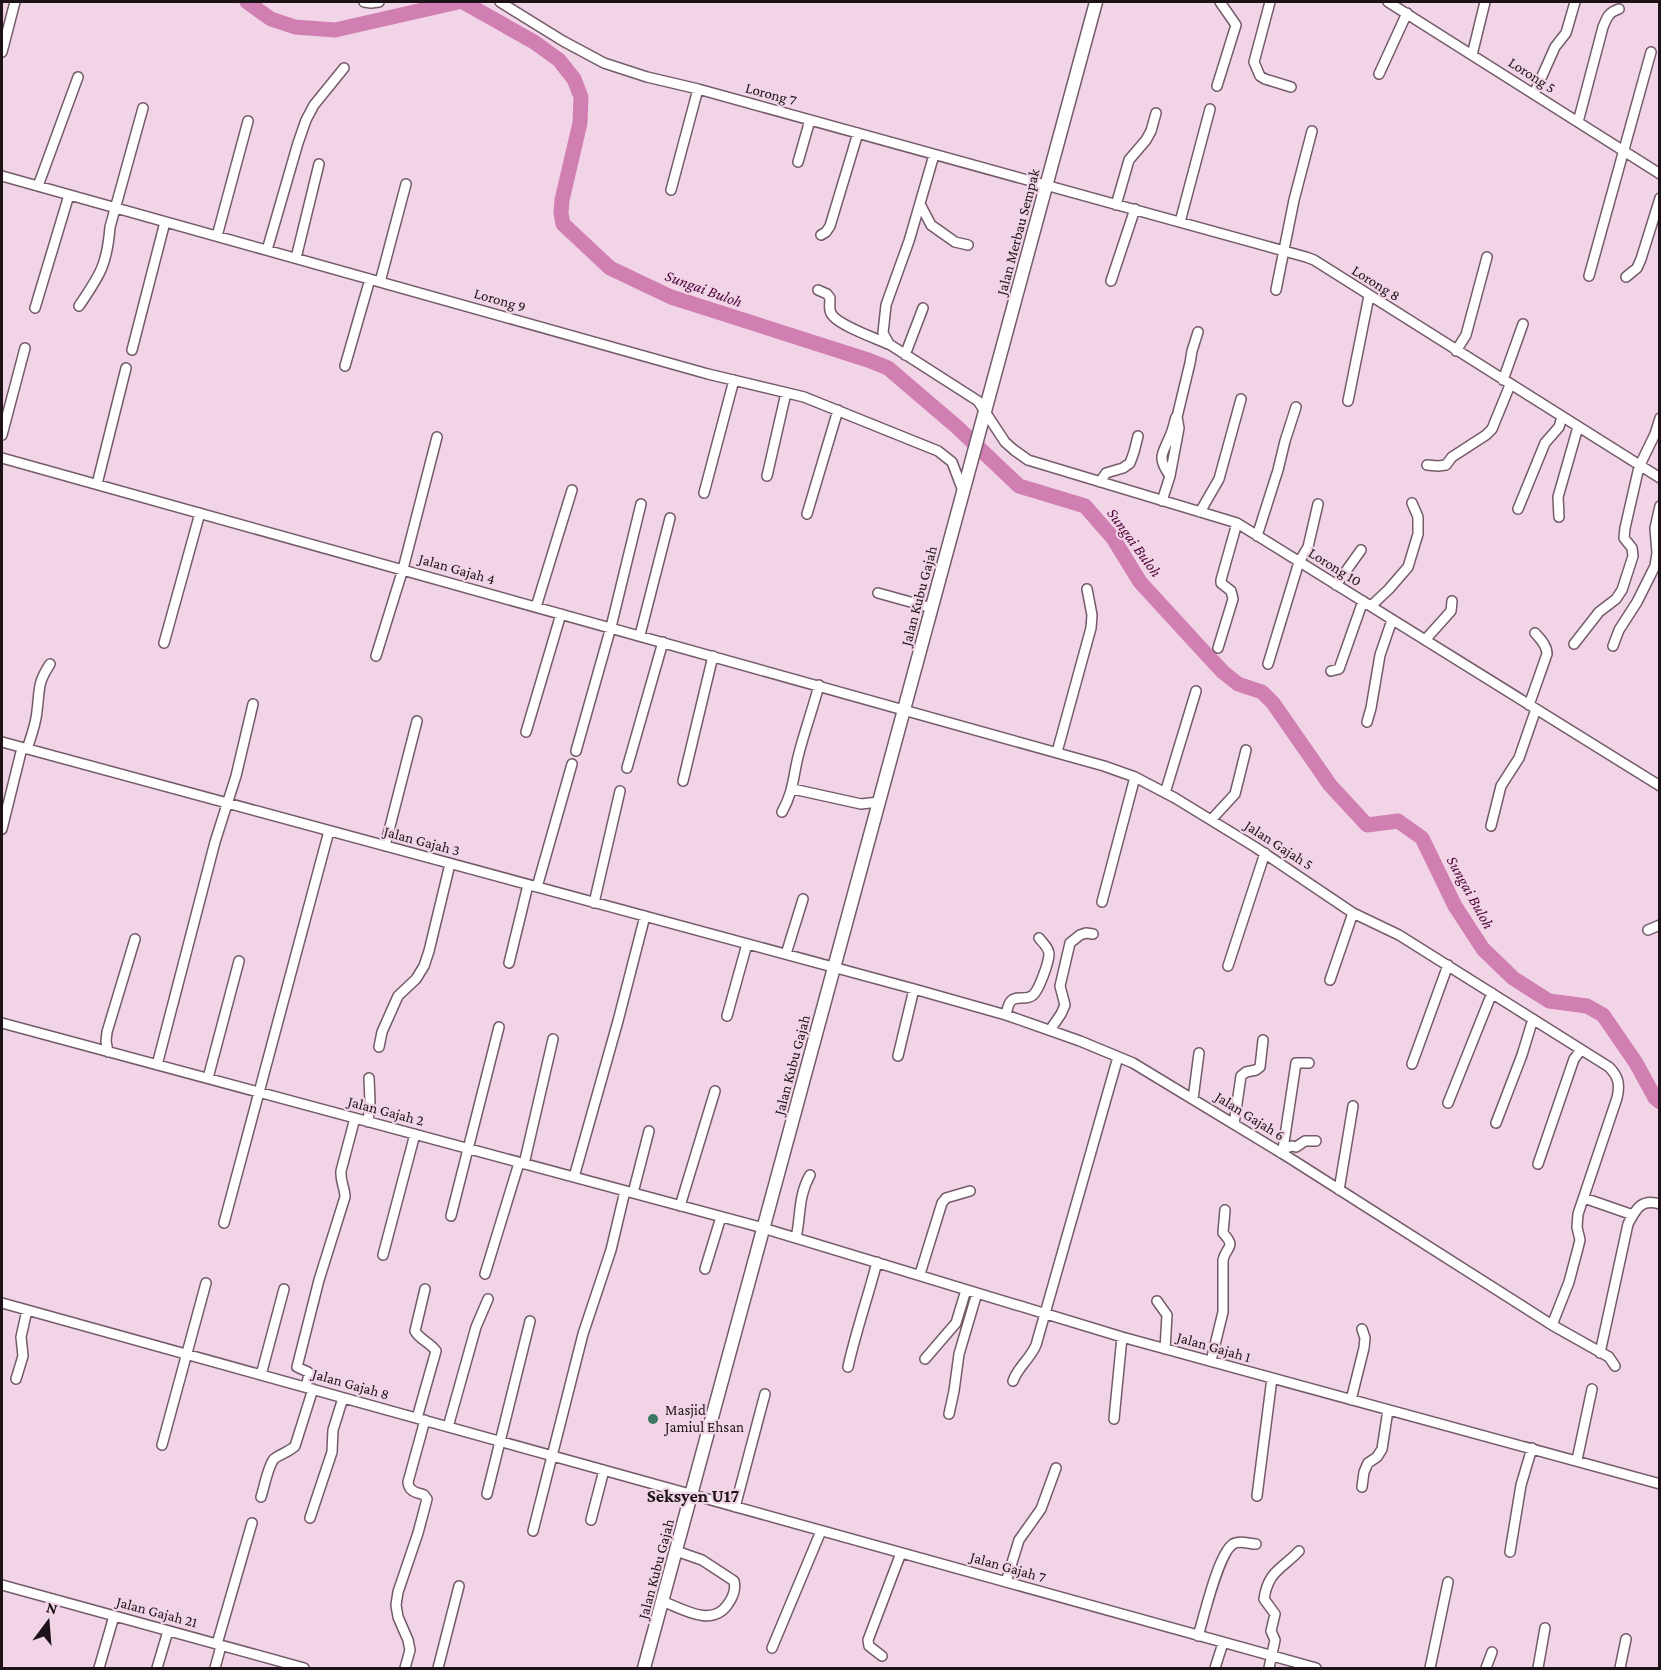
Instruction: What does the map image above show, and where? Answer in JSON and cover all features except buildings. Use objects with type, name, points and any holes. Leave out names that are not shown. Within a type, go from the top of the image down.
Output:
[{"type":"street","points":[[2,52],[15,2]]},
{"type":"street","points":[[364,2],[379,2]]},
{"type":"street","name":"Lorong 7","points":[[500,2],[562,41],[604,63],[1046,186]]},
{"type":"street","name":"Jalan Merbau Sempak","points":[[969,470],[1096,2]]},
{"type":"street","points":[[1217,86],[1236,25],[1220,2]]},
{"type":"street","points":[[1270,2],[1254,63],[1260,76],[1291,87]]},
{"type":"street","name":"Lorong 5","points":[[1390,2],[1659,174]]},
{"type":"street","points":[[1472,55],[1485,2]]},
{"type":"street","points":[[1534,94],[1555,46],[1566,33],[1575,2]]},
{"type":"street","points":[[1578,122],[1603,27],[1612,11],[1619,9]]},
{"type":"street","points":[[1380,74],[1407,13]]},
{"type":"street","points":[[1589,276],[1651,52]]},
{"type":"street","points":[[267,250],[306,120],[314,105],[344,68]]},
{"type":"street","points":[[38,186],[78,77]]},
{"type":"street","points":[[671,190],[698,90]]},
{"type":"street","points":[[79,306],[99,277],[105,263],[110,227],[143,108]]},
{"type":"street","points":[[1180,222],[1210,109]]},
{"type":"street","points":[[1116,205],[1129,160],[1146,140],[1156,113]]},
{"type":"street","points":[[798,162],[810,120]]},
{"type":"street","points":[[217,236],[248,121]]},
{"type":"street","points":[[1276,290],[1294,200],[1312,131]]},
{"type":"street","points":[[820,235],[830,226],[858,134]]},
{"type":"street","points":[[889,344],[883,333],[886,306],[909,241],[934,155]]},
{"type":"street","points":[[296,258],[319,164]]},
{"type":"street","name":"Lorong 9","points":[[2,176],[734,380],[804,397],[947,456],[956,470],[963,492]]},
{"type":"street","points":[[380,282],[406,184]]},
{"type":"street","name":"Lorong 8","points":[[1046,186],[1314,260],[1659,478]]},
{"type":"street","points":[[34,308],[69,195]]},
{"type":"street","points":[[1626,277],[1637,267],[1641,259],[1659,198]]},
{"type":"street","points":[[920,204],[931,225],[955,242],[968,245]]},
{"type":"street","points":[[1111,281],[1135,209]]},
{"type":"street","points":[[132,350],[165,222]]},
{"type":"street","points":[[1456,351],[1466,335],[1487,257]]},
{"type":"street","points":[[345,366],[370,279]]},
{"type":"street","name":"Lorong 10","points":[[818,290],[830,298],[829,310],[832,316],[848,326],[889,344],[978,401],[984,416],[1005,442],[1028,460],[1237,523],[1659,785]]},
{"type":"street","points":[[1348,401],[1369,296]]},
{"type":"street","points":[[905,354],[923,308]]},
{"type":"street","points":[[1427,465],[1446,465],[1452,457],[1492,429],[1523,324]]},
{"type":"street","points":[[1162,501],[1170,476],[1164,468],[1161,457],[1176,417],[1198,333]]},
{"type":"street","points":[[2,435],[25,348]]},
{"type":"street","points":[[97,484],[126,368]]},
{"type":"street","points":[[704,493],[734,380]]},
{"type":"street","points":[[766,476],[786,393]]},
{"type":"street","points":[[1200,512],[1219,479],[1241,399]]},
{"type":"street","points":[[1257,536],[1296,407]]},
{"type":"street","points":[[807,514],[838,410]]},
{"type":"street","points":[[1518,509],[1545,442],[1559,427],[1562,417]]},
{"type":"street","points":[[1574,644],[1599,612],[1616,599],[1622,590],[1633,556],[1632,548],[1623,538],[1624,528],[1639,466],[1659,418]]},
{"type":"street","points":[[1559,517],[1558,497],[1578,427]]},
{"type":"street","points":[[1100,482],[1106,473],[1123,468],[1130,463],[1138,436]]},
{"type":"street","points":[[376,656],[403,569],[437,437]]},
{"type":"street","name":"Jalan Gajah 4","points":[[2,458],[904,709]]},
{"type":"street","name":"Jalan Kubu Gajah","points":[[644,1668],[969,470]]},
{"type":"street","points":[[536,606],[572,490]]},
{"type":"street","points":[[1331,671],[1339,669],[1367,604],[1389,589],[1408,567],[1418,534],[1418,517],[1412,503]]},
{"type":"street","points":[[576,751],[611,627],[641,504]]},
{"type":"street","points":[[1268,664],[1299,562],[1308,547],[1318,504]]},
{"type":"street","points":[[1613,646],[1618,630],[1637,602],[1655,566],[1657,553],[1655,528],[1659,506]]},
{"type":"street","points":[[164,643],[200,513]]},
{"type":"street","points":[[640,635],[670,518]]},
{"type":"street","points":[[1218,648],[1233,599],[1231,591],[1221,583],[1221,580],[1237,523]]},
{"type":"street","points":[[1336,585],[1361,550]]},
{"type":"street","points":[[1057,752],[1091,627],[1092,615],[1087,589]]},
{"type":"street","points":[[878,593],[932,608]]},
{"type":"street","points":[[1425,640],[1451,611],[1452,601]]},
{"type":"street","points":[[526,732],[561,614]]},
{"type":"street","points":[[1367,722],[1380,655],[1392,620]]},
{"type":"street","points":[[1491,826],[1501,786],[1519,758],[1547,654],[1542,640],[1535,633]]},
{"type":"street","points":[[627,768],[663,642]]},
{"type":"street","points":[[684,781],[713,656]]},
{"type":"street","points":[[2,829],[37,710],[38,689],[43,674],[50,664]]},
{"type":"street","points":[[782,812],[793,789],[800,750],[819,685]]},
{"type":"street","points":[[1165,793],[1196,691]]},
{"type":"street","points":[[157,1065],[216,842],[236,776],[253,704]]},
{"type":"street","name":"Jalan Gajah 5","points":[[904,709],[1136,777],[1265,853],[1353,913],[1399,934],[1609,1067],[1619,1082],[1619,1089],[1584,1198]]},
{"type":"street","points":[[385,846],[417,721]]},
{"type":"street","name":"Jalan Gajah 3","points":[[2,742],[834,968]]},
{"type":"street","points":[[1211,820],[1235,794],[1246,750]]},
{"type":"street","points":[[509,963],[572,764]]},
{"type":"street","points":[[1102,902],[1136,777]]},
{"type":"street","points":[[793,789],[861,804],[879,802]]},
{"type":"street","points":[[594,903],[620,790]]},
{"type":"street","points":[[224,1223],[328,831]]},
{"type":"street","points":[[1228,966],[1265,853]]},
{"type":"street","points":[[379,1047],[382,1032],[398,996],[416,979],[424,966],[450,864]]},
{"type":"street","points":[[786,954],[803,899]]},
{"type":"street","points":[[1330,980],[1353,913]]},
{"type":"street","points":[[574,1177],[645,916]]},
{"type":"street","points":[[1648,930],[1659,925]]},
{"type":"street","points":[[1050,1030],[1065,1005],[1060,986],[1070,943],[1080,935],[1093,934]]},
{"type":"street","points":[[1006,1015],[1011,1001],[1034,995],[1041,982],[1049,955],[1047,948],[1039,938]]},
{"type":"street","points":[[108,1052],[107,1032],[135,939]]},
{"type":"street","points":[[728,1016],[747,944]]},
{"type":"street","points":[[208,1078],[238,961]]},
{"type":"street","points":[[1412,1064],[1448,965]]},
{"type":"street","name":"Jalan Gajah 6","points":[[834,968],[1006,1015],[1050,1030],[1141,1067],[1282,1151],[1339,1190],[1552,1324],[1609,1357],[1615,1366]]},
{"type":"street","points":[[898,1056],[914,989]]},
{"type":"street","points":[[1448,1103],[1492,993]]},
{"type":"street","points":[[1496,1122],[1522,1055],[1533,1019]]},
{"type":"street","name":"Jalan Gajah 2","points":[[2,1023],[763,1228]]},
{"type":"street","points":[[451,1216],[499,1027]]},
{"type":"street","points":[[485,1274],[522,1163],[553,1039]]},
{"type":"street","points":[[1234,1124],[1241,1076],[1260,1067],[1263,1040]]},
{"type":"street","points":[[1538,1164],[1574,1059],[1581,1050]]},
{"type":"street","points":[[1193,1099],[1199,1053]]},
{"type":"street","points":[[1012,1380],[1033,1352],[1118,1057]]},
{"type":"street","points":[[1282,1151],[1296,1063],[1309,1063]]},
{"type":"street","points":[[368,1122],[369,1078]]},
{"type":"street","points":[[680,1206],[715,1091]]},
{"type":"street","points":[[1339,1190],[1353,1106]]},
{"type":"street","points":[[294,1384],[318,1280],[345,1197],[340,1179],[341,1171],[355,1118]]},
{"type":"street","points":[[533,1531],[583,1334],[649,1131]]},
{"type":"street","points":[[382,1255],[415,1134]]},
{"type":"street","points":[[1282,1151],[1305,1141],[1316,1141]]},
{"type":"street","points":[[796,1238],[800,1200],[810,1175]]},
{"type":"street","points":[[920,1274],[942,1203],[946,1198],[970,1191]]},
{"type":"street","points":[[1552,1324],[1569,1282],[1578,1248],[1580,1240],[1577,1227],[1578,1214],[1584,1198],[1633,1215]]},
{"type":"street","points":[[1600,1353],[1628,1224],[1643,1203],[1659,1204]]},
{"type":"street","points":[[1211,1361],[1223,1312],[1223,1260],[1231,1244],[1223,1233],[1225,1210]]},
{"type":"street","points":[[705,1269],[721,1217]]},
{"type":"street","name":"Jalan Gajah 1","points":[[763,1228],[1165,1349],[1659,1484]]},
{"type":"street","points":[[848,1367],[877,1262]]},
{"type":"street","points":[[162,1445],[206,1283]]},
{"type":"street","points":[[261,1375],[284,1288]]},
{"type":"street","points":[[405,1668],[410,1650],[396,1605],[427,1499],[424,1495],[412,1491],[408,1487],[408,1482],[436,1353],[434,1348],[415,1331],[424,1289]]},
{"type":"street","points":[[926,1359],[956,1323],[966,1290]]},
{"type":"street","points":[[949,1414],[959,1354],[977,1293]]},
{"type":"street","points":[[448,1427],[476,1327],[488,1299]]},
{"type":"street","points":[[1157,1301],[1167,1315],[1165,1349]]},
{"type":"street","name":"Jalan Gajah 8","points":[[2,1303],[692,1495]]},
{"type":"street","points":[[16,1379],[23,1356],[21,1337],[27,1310]]},
{"type":"street","points":[[487,1494],[530,1321]]},
{"type":"street","points":[[1351,1400],[1364,1348],[1365,1338],[1362,1329]]},
{"type":"street","points":[[1114,1419],[1122,1336]]},
{"type":"street","points":[[261,1497],[274,1460],[295,1446],[310,1388],[308,1372],[297,1367]]},
{"type":"street","points":[[1257,1496],[1272,1378]]},
{"type":"street","points":[[1577,1460],[1592,1389]]},
{"type":"street","points":[[735,1507],[765,1394]]},
{"type":"street","points":[[310,1518],[332,1452],[333,1430],[343,1398]]},
{"type":"street","points":[[1362,1487],[1368,1463],[1383,1449],[1388,1410]]},
{"type":"street","points":[[1510,1552],[1521,1485],[1532,1448]]},
{"type":"street","points":[[1006,1582],[1019,1540],[1041,1509],[1056,1468]]},
{"type":"street","points":[[591,1520],[604,1470]]},
{"type":"street","name":"Jalan Gajah 7","points":[[692,1495],[1316,1668]]},
{"type":"street","points":[[215,1668],[219,1645],[252,1523]]},
{"type":"street","points":[[772,1648],[821,1531]]},
{"type":"street","points":[[1198,1636],[1223,1557],[1232,1544],[1237,1542],[1256,1544]]},
{"type":"street","points":[[663,1601],[700,1616],[712,1616],[723,1610],[731,1600],[735,1587],[734,1581],[702,1560],[676,1551]]},
{"type":"street","points":[[1269,1668],[1275,1642],[1271,1631],[1275,1614],[1264,1599],[1265,1591],[1277,1569],[1299,1551]]},
{"type":"street","points":[[882,1656],[869,1646],[869,1633],[901,1553]]},
{"type":"street","points":[[1430,1668],[1448,1582]]},
{"type":"street","name":"Jalan Gajah 21","points":[[2,1585],[304,1668]]},
{"type":"street","points":[[438,1668],[459,1586]]},
{"type":"street","points":[[99,1668],[114,1616]]},
{"type":"street","points":[[1538,1668],[1545,1628]]},
{"type":"street","points":[[157,1668],[168,1631]]},
{"type":"street","points":[[1620,1668],[1626,1639]]},
{"type":"street","points":[[1215,1668],[1223,1643]]},
{"type":"street","points":[[1486,1668],[1492,1652]]},
{"type":"waterway","name":"Sungai Buloh","points":[[247,2],[271,19],[295,27],[335,30],[458,2]]},
{"type":"waterway","name":"Sungai Buloh","points":[[463,2],[534,42],[559,60],[574,79],[581,97],[580,123],[562,200],[563,224],[610,268],[671,297],[888,368],[957,427],[1019,486],[1085,506],[1113,538],[1140,582],[1223,672],[1238,684],[1262,692],[1273,703],[1330,785],[1367,825],[1398,821],[1422,838],[1455,906],[1483,949],[1513,978],[1549,1001],[1587,1006],[1603,1015],[1636,1063],[1655,1098],[1660,1102]]},
{"type":"place","name":"Masjid Jamiul Ehsan","points":[[653,1419]]},
{"type":"district","name":"Seksyen U17","points":[[693,1496]]}]
